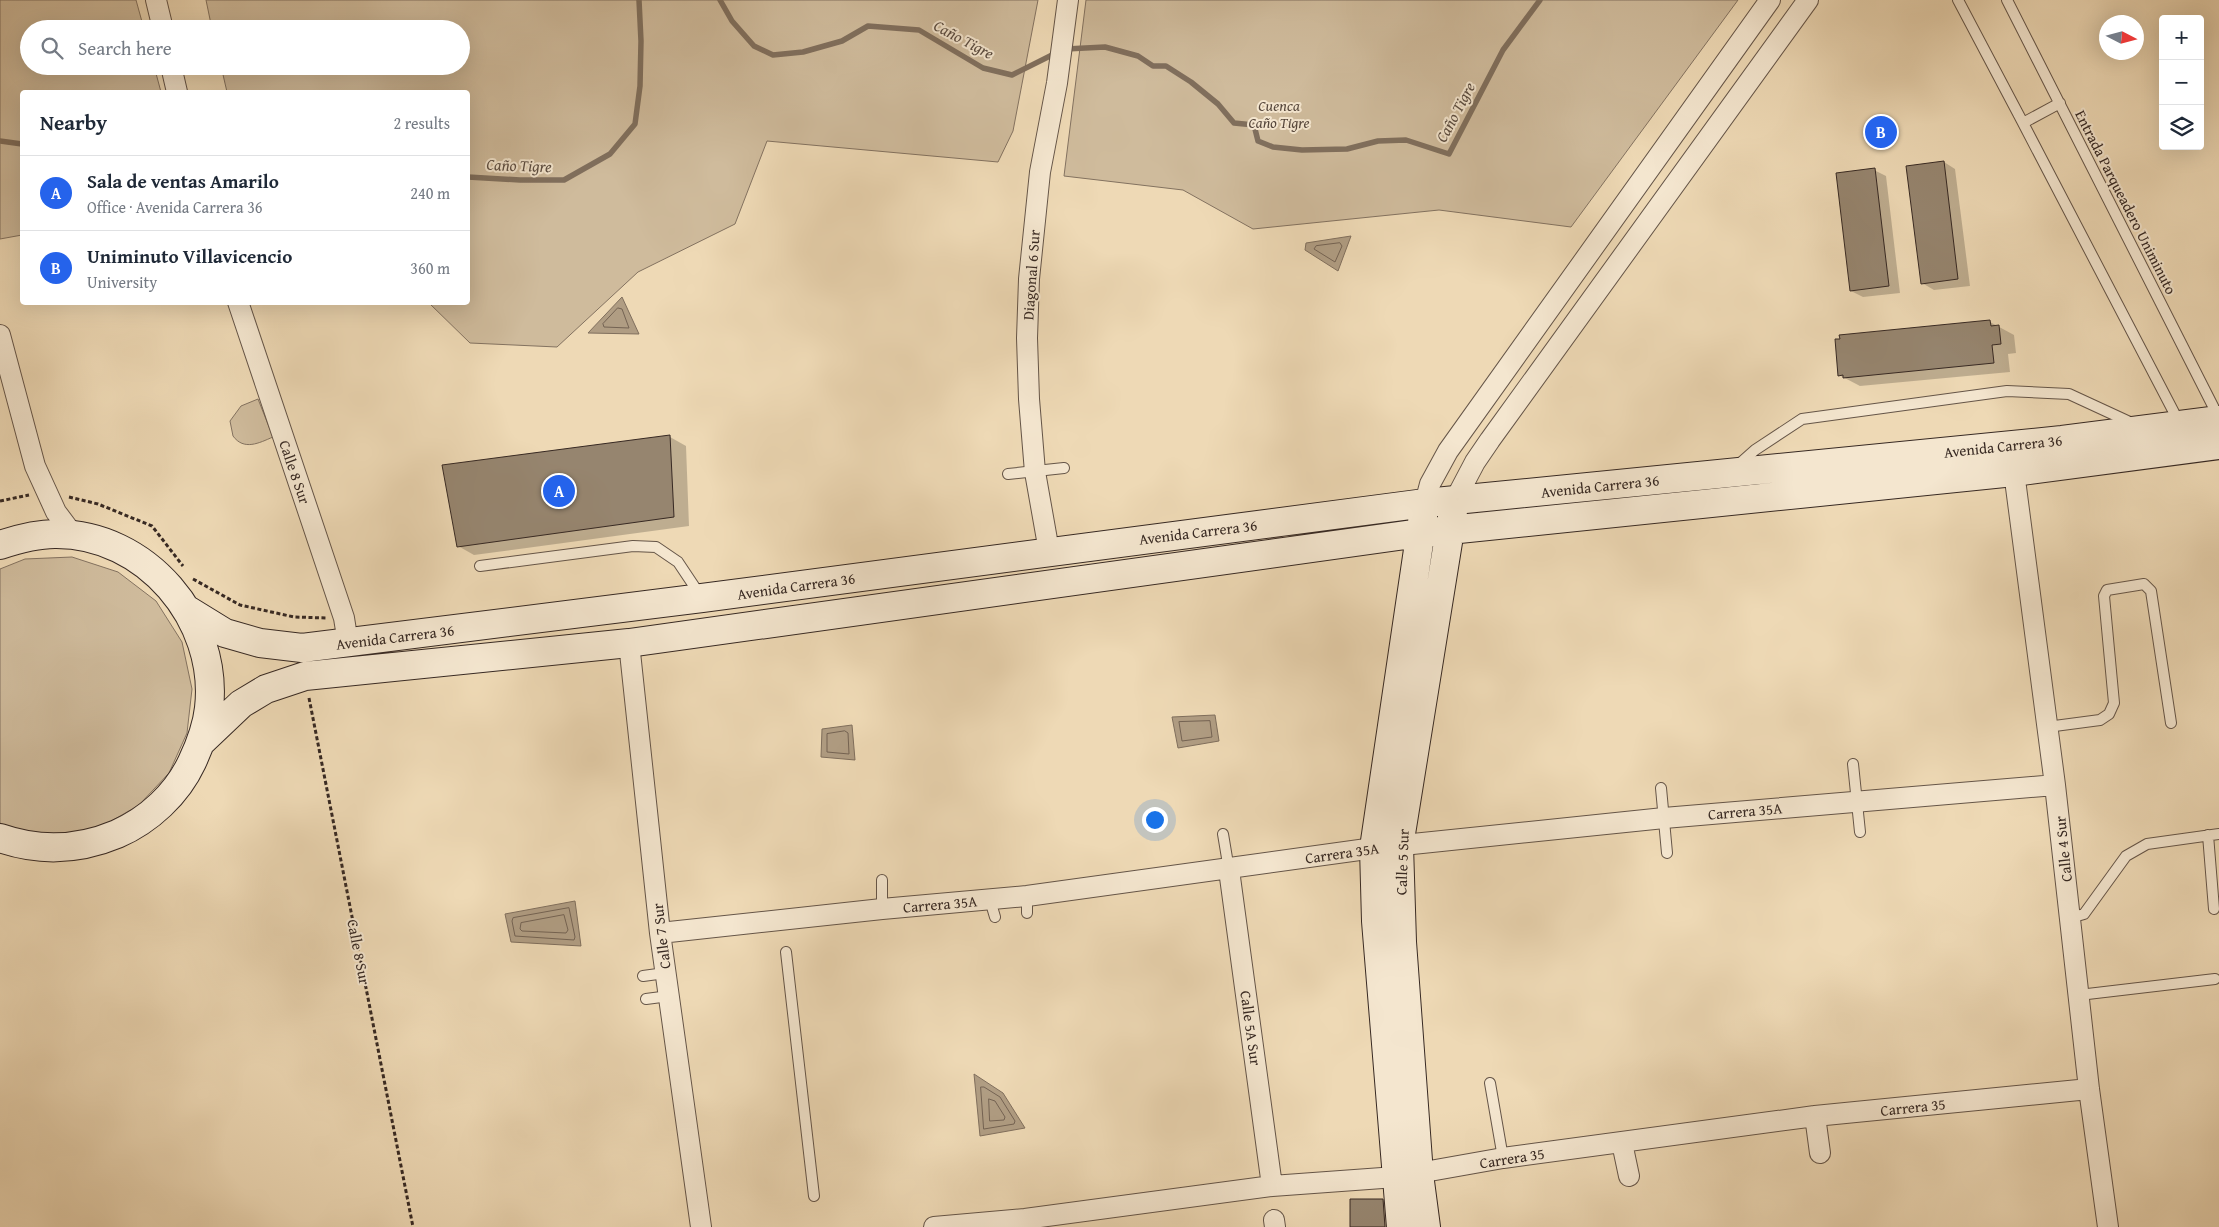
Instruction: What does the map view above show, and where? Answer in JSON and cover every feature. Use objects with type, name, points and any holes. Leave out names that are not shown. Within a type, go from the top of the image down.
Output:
[{"type":"main road","name":"Avenida Carrera 36","points":[[186,609],[225,632],[260,643],[302,648],[346,631],[702,598],[1424,503],[2062,440],[2219,419]]},
{"type":"main road","name":"Avenida Carrera 36","points":[[201,742],[241,704],[266,689],[305,676],[630,643],[1420,533],[2014,472],[2219,445]]},
{"type":"main road","name":"Calle 5 Sur","points":[[1386,847],[1451,530],[1455,500]]},
{"type":"main road","name":"Calle 5 Sur","points":[[1401,1227],[1408,1176],[1402,942],[1386,847],[1424,503]]},
{"type":"main road","points":[[0,544],[22,538],[56,534],[74,536],[112,546],[135,557],[172,589],[186,609],[201,640],[208,674],[209,708],[201,742],[185,776],[161,805],[131,828],[96,843],[59,849],[22,846],[0,838]]},
{"type":"main road","name":"Calle 5 Sur","points":[[1408,1176],[1426,1227]]},
{"type":"street","points":[[156,0],[161,20]]},
{"type":"street","points":[[1424,503],[1430,484],[1448,452],[1770,0]]},
{"type":"street","points":[[1455,500],[1475,462],[1808,0]]},
{"type":"street","name":"Diagonal 6 Sur","points":[[1049,551],[1036,472],[1029,399],[1027,338],[1029,279],[1040,172],[1057,83],[1067,2]]},
{"type":"street","points":[[173,75],[177,90]]},
{"type":"street","name":"Calle 8 Sur","points":[[239,305],[346,631]]},
{"type":"street","points":[[0,335],[35,466],[56,512],[74,536]]},
{"type":"street","name":"Calle 4 Sur","points":[[2014,472],[2056,785],[2090,1090],[2108,1227]]},
{"type":"street","name":"Calle 7 Sur","points":[[630,643],[660,933],[701,1227]]},
{"type":"street","name":"Carrera 35A","points":[[660,933],[882,909],[992,908],[1386,847],[1664,818],[2056,785]]},
{"type":"street","name":"Calle 5A Sur","points":[[1229,870],[1272,1186]]},
{"type":"street","name":"Carrera 35","points":[[934,1227],[1074,1219],[1272,1186],[1408,1176],[1503,1158],[1815,1116],[2090,1090]]},
{"type":"street","points":[[1815,1116],[1820,1153]]},
{"type":"street","points":[[1622,1143],[1629,1176]]},
{"type":"lane","points":[[1958,0],[2180,424]]},
{"type":"lane","name":"Entrada Parqueadero Uniminuto","points":[[2007,0],[2219,419]]},
{"type":"lane","points":[[2023,123],[2060,103]]},
{"type":"lane","points":[[1729,473],[1755,450],[1802,419],[2007,390],[2069,394],[2144,429]]},
{"type":"lane","points":[[1008,474],[1064,468]]},
{"type":"lane","points":[[480,566],[633,546],[656,547],[678,562],[702,598]]},
{"type":"lane","points":[[2047,727],[2100,720],[2109,714],[2114,703],[2104,596],[2107,590],[2144,584],[2150,591],[2171,723]]},
{"type":"lane","points":[[1853,764],[1860,832]]},
{"type":"lane","points":[[1661,788],[1667,853]]},
{"type":"lane","points":[[1223,834],[1229,870]]},
{"type":"lane","points":[[2070,918],[2084,914],[2126,856],[2147,844],[2214,834],[2214,909]]},
{"type":"lane","points":[[882,880],[882,909]]},
{"type":"lane","points":[[786,952],[814,1196]]},
{"type":"lane","points":[[643,976],[666,973]]},
{"type":"lane","points":[[2079,995],[2215,979]]},
{"type":"lane","points":[[646,1000],[669,996]]},
{"type":"lane","points":[[1490,1084],[1503,1158]]},
{"type":"path","points":[[0,501],[46,491],[98,504],[152,526],[186,571]]},
{"type":"path","points":[[192,578],[240,605],[346,631]]},
{"type":"path","name":"Calle 8 Sur","points":[[305,676],[413,1227]]},
{"type":"green space","points":[[0,0],[136,0],[142,20],[20,20],[20,75],[156,75],[160,90],[20,90],[20,235],[0,239]]},
{"type":"green space","points":[[206,0],[1038,0],[1013,131],[998,162],[767,141],[735,224],[638,272],[557,347],[470,343],[431,305],[470,305],[470,90],[227,90],[223,75],[470,75],[470,20],[210,20]]},
{"type":"green space","name":"Cuenca Caño Tigre","points":[[1086,0],[1738,0],[1571,227],[1439,210],[1253,229],[1183,190],[1064,176]]},
{"type":"green space","points":[[258,399],[273,437],[252,444],[237,441],[233,436],[230,421],[241,406]]},
{"type":"green space","points":[[72,557],[118,572],[156,601],[182,642],[192,689],[187,733],[169,773],[139,805],[101,827],[58,835],[14,830],[0,823],[0,569],[25,559]]},
{"type":"water","points":[[1351,236],[1338,271],[1305,250],[1306,243]]},
{"type":"water","points":[[622,297],[639,334],[588,333]]},
{"type":"water","points":[[1215,715],[1219,741],[1178,748],[1172,717]]},
{"type":"water","points":[[852,725],[855,760],[821,757],[822,729]]},
{"type":"water","points":[[575,901],[581,946],[511,942],[505,914]]},
{"type":"water","points":[[974,1074],[1003,1093],[1025,1128],[980,1136]]},
{"type":"building","points":[[1944,161],[1958,279],[1921,284],[1906,166]]},
{"type":"building","points":[[1875,168],[1889,286],[1850,291],[1836,173]]},
{"type":"building","points":[[1990,320],[1991,326],[1999,325],[2001,344],[1992,345],[1994,363],[1843,378],[1843,375],[1838,376],[1835,339],[1840,339],[1839,335]]},
{"type":"building","points":[[670,435],[674,517],[457,547],[442,465]]},
{"type":"building","points":[[1350,1199],[1383,1199],[1385,1227],[1350,1227]]},
{"type":"waterway","name":"Caño Tigre","points":[[470,177],[564,180],[610,154],[635,124],[640,86],[641,41],[639,0]]},
{"type":"waterway","name":"Caño Tigre","points":[[720,0],[732,21],[754,46],[773,55],[803,52],[842,41],[868,26],[919,30],[983,68],[1012,75],[1058,52]]},
{"type":"waterway","name":"Caño Tigre","points":[[1066,49],[1105,47],[1138,56],[1153,66],[1166,66],[1191,82],[1218,104],[1234,123],[1254,125],[1258,141],[1273,147],[1302,150],[1347,149],[1378,141],[1406,140],[1449,154],[1503,50],[1540,0]]},
{"type":"waterway","name":"Caño Tigre","points":[[0,141],[20,144]]},
{"type":"place","name":"Uniminuto Villavicencio","points":[[1881,132]]},
{"type":"place","name":"Sala de ventas Amarilo","points":[[559,491]]}]
